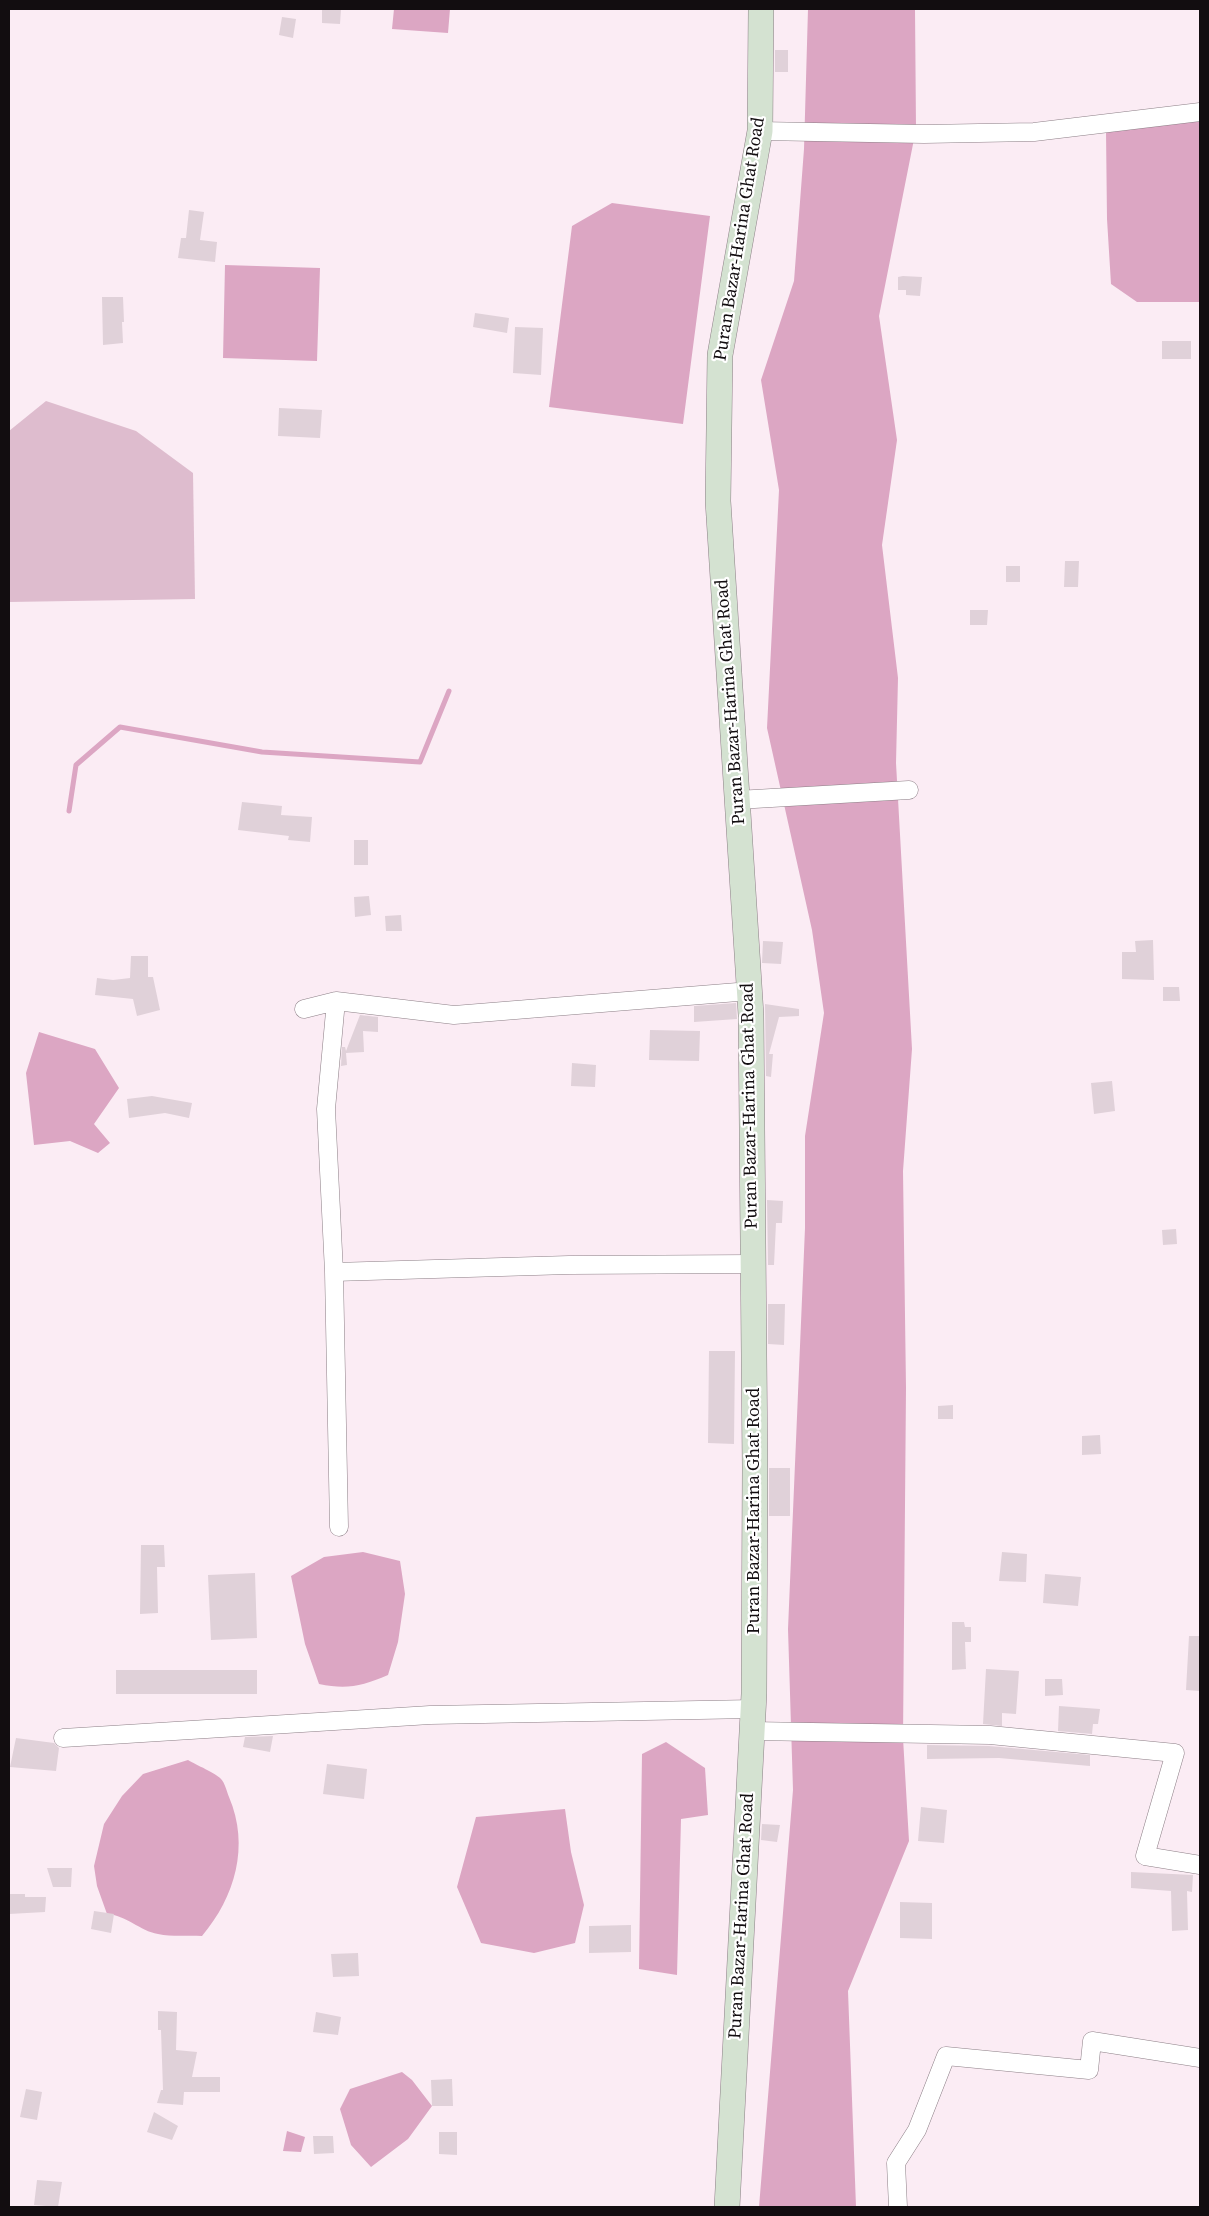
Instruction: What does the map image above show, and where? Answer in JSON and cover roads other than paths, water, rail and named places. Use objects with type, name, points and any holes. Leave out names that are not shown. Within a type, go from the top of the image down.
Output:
[{"type":"main road","name":"Puran Bazar-Harina Ghat Road","points":[[726,2207],[753,1720],[755,1468],[752,1042],[718,501],[720,355],[760,131],[761,9]]},
{"type":"street","points":[[760,131],[924,134],[1034,132],[1200,112]]},
{"type":"street","points":[[737,800],[909,790]]},
{"type":"street","points":[[304,1009],[336,1001],[454,1014],[750,991]]},
{"type":"street","points":[[336,1001],[326,1109],[334,1272],[339,1527]]},
{"type":"street","points":[[334,1272],[569,1266],[753,1264]]},
{"type":"street","points":[[63,1738],[430,1715],[753,1720],[990,1735],[1175,1753],[1145,1856],[1200,1866]]},
{"type":"street","points":[[898,2207],[896,2163],[917,2130],[946,2056],[1089,2070],[1092,2041],[1200,2058]]},
{"type":"waterway","points":[[69,811],[76,765],[120,727],[262,752],[420,762],[449,691]]}]
